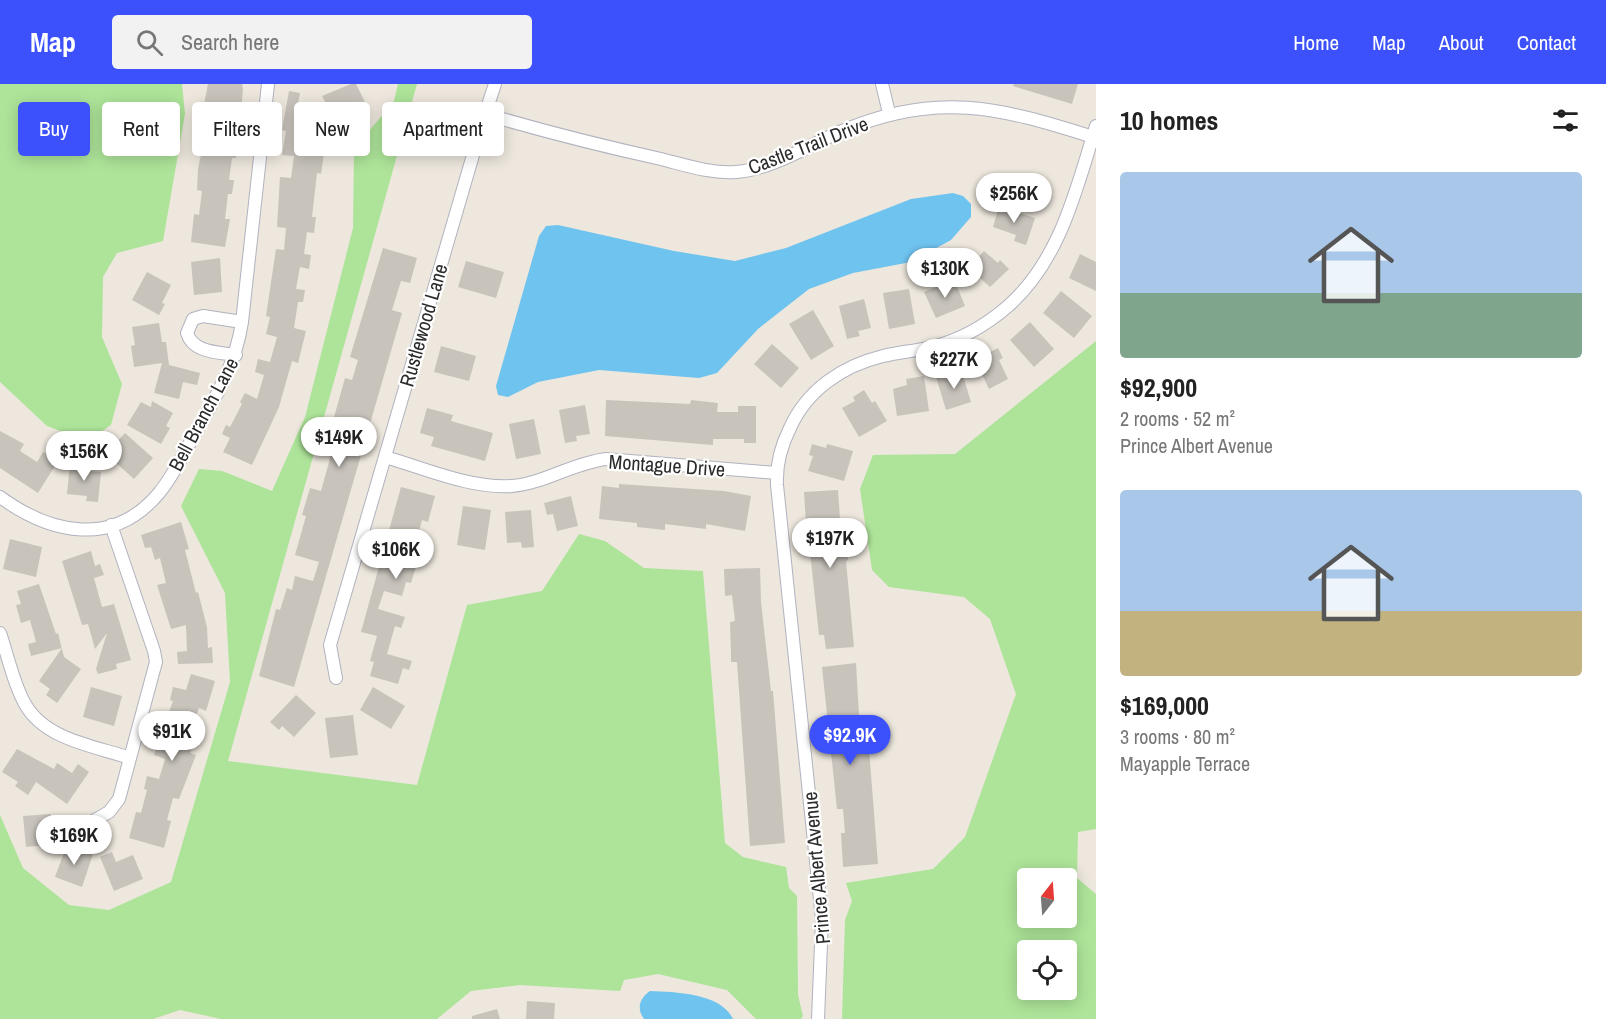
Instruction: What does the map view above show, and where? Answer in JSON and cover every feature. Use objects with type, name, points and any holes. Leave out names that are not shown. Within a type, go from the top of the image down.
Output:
[{"type":"street","name":"Bell Branch Lane","points":[[1,500],[24,514],[54,526],[88,530],[111,525],[141,510],[159,493],[222,386],[236,355],[242,322],[268,84]]},
{"type":"street","points":[[489,102],[495,84]]},
{"type":"street","points":[[882,84],[889,113]]},
{"type":"street","name":"Castle Trail Drive","points":[[504,119],[588,143],[719,172],[751,170],[889,113],[938,107],[973,106],[1094,131]]},
{"type":"street","name":"Prince Albert Avenue","points":[[818,1019],[822,919],[776,473],[785,438],[796,415],[813,394],[834,375],[862,362],[932,347],[960,337],[987,323],[1029,285],[1045,264],[1059,235],[1094,131]]},
{"type":"street","name":"Rustlewood Lane","points":[[336,678],[330,645],[472,156]]},
{"type":"street","points":[[236,355],[196,347],[189,342],[187,333],[193,319],[203,316],[242,322]]},
{"type":"street","name":"Montague Drive","points":[[385,457],[492,486],[533,482],[584,462],[606,459],[776,473]]},
{"type":"street","points":[[95,820],[115,806],[156,662],[111,525]]},
{"type":"street","points":[[0,633],[24,702],[37,720],[60,735],[130,758]]},
{"type":"green space","points":[[0,84],[182,84],[185,114],[180,143],[180,102],[102,102],[102,156],[178,156],[163,241],[117,253],[103,277],[102,337],[122,384],[111,425],[87,441],[47,426],[0,382]]},
{"type":"green space","points":[[398,84],[417,84],[412,102],[394,101]]},
{"type":"green space","points":[[382,115],[382,156],[397,156],[228,761],[417,785],[467,605],[542,591],[579,534],[605,541],[644,568],[703,571],[725,843],[743,857],[786,867],[789,888],[797,896],[798,995],[803,1016],[801,1019],[756,1019],[727,990],[658,974],[624,980],[620,991],[520,985],[471,991],[437,1019],[221,1019],[180,1010],[153,1019],[0,1019],[0,815],[23,868],[69,905],[109,910],[171,882],[230,682],[225,593],[181,506],[199,469],[222,471],[272,491],[305,417],[353,228],[354,156],[370,156],[370,130]]},
{"type":"green space","points":[[1096,341],[1096,829],[1078,832],[1077,878],[1096,894],[1096,1019],[842,1019],[845,920],[852,901],[846,883],[933,869],[965,837],[1016,694],[990,619],[964,597],[889,587],[872,570],[860,489],[873,455],[955,454]]},
{"type":"water","points":[[953,193],[963,196],[971,204],[971,217],[951,240],[911,262],[853,273],[809,289],[758,329],[717,373],[699,378],[599,370],[538,382],[508,397],[498,395],[496,386],[539,236],[546,226],[558,225],[674,251],[735,261],[786,248],[911,199]]},
{"type":"water","points":[[650,991],[684,993],[708,999],[727,1010],[733,1019],[644,1019],[640,1011],[640,1004]]},
{"type":"building","points":[[208,84],[242,84],[242,102],[204,102]]},
{"type":"building","points":[[356,84],[365,102],[325,102],[322,96]]},
{"type":"building","points":[[1014,84],[1078,84],[1072,104],[1013,86]]},
{"type":"building","points":[[289,91],[300,93],[298,102],[294,102],[294,156],[282,155],[286,131],[282,130]]},
{"type":"building","points":[[201,156],[236,156],[232,158],[229,180],[234,180],[232,194],[228,194],[225,219],[230,219],[225,247],[191,242],[194,214],[199,215],[202,191],[197,190]]},
{"type":"building","points":[[294,156],[324,156],[321,174],[317,173],[312,217],[316,217],[314,233],[307,232],[304,254],[311,255],[309,269],[300,267],[296,289],[305,290],[303,302],[298,302],[294,328],[306,331],[298,363],[292,361],[279,407],[252,465],[223,452],[230,438],[222,434],[226,425],[230,427],[245,393],[257,399],[264,375],[255,372],[258,359],[270,362],[277,337],[266,334],[270,317],[266,316],[276,249],[284,250],[286,228],[277,227],[280,177],[291,178]]},
{"type":"building","points":[[999,206],[1035,218],[1026,245],[1014,241],[1016,235],[993,227]]},
{"type":"building","points":[[383,248],[417,258],[410,283],[401,281],[392,310],[402,313],[294,687],[259,676],[276,609],[280,610],[287,588],[292,590],[295,576],[313,581],[319,562],[295,555],[306,516],[302,515],[310,488],[321,491],[336,437],[329,435],[345,378],[352,380],[358,360],[350,357]]},
{"type":"building","points":[[984,251],[998,263],[1000,260],[1009,269],[990,287],[969,268]]},
{"type":"building","points":[[1080,254],[1096,262],[1096,291],[1069,278]]},
{"type":"building","points":[[220,258],[222,292],[194,295],[191,262]]},
{"type":"building","points":[[466,261],[504,272],[496,298],[458,287]]},
{"type":"building","points":[[147,272],[171,285],[159,315],[132,300]]},
{"type":"building","points":[[954,279],[965,306],[936,318],[924,292]]},
{"type":"building","points":[[909,289],[915,324],[889,329],[883,293]]},
{"type":"building","points":[[1061,291],[1092,316],[1074,338],[1043,313]]},
{"type":"building","points":[[864,299],[871,328],[858,331],[860,336],[847,339],[839,306]]},
{"type":"building","points":[[813,310],[834,346],[811,360],[789,324]]},
{"type":"building","points":[[1030,322],[1054,349],[1034,367],[1010,340]]},
{"type":"building","points":[[159,323],[162,342],[166,342],[169,365],[200,373],[197,385],[183,382],[179,399],[154,393],[162,363],[134,367],[131,346],[135,345],[132,327]]},
{"type":"building","points":[[772,344],[799,368],[781,388],[754,364]]},
{"type":"building","points":[[441,346],[476,356],[469,381],[434,372]]},
{"type":"building","points":[[998,348],[1003,358],[999,360],[1008,379],[989,389],[975,360]]},
{"type":"building","points":[[961,369],[971,402],[946,410],[936,377]]},
{"type":"building","points":[[924,376],[929,411],[897,416],[893,389],[907,385],[906,379]]},
{"type":"building","points":[[864,390],[872,403],[875,401],[887,421],[859,437],[842,408],[855,401],[853,397]]},
{"type":"building","points":[[606,400],[690,404],[691,400],[718,403],[717,412],[738,412],[738,406],[756,406],[756,443],[744,443],[744,439],[713,439],[713,445],[605,436]]},
{"type":"building","points":[[152,401],[173,413],[166,426],[170,428],[161,444],[127,425],[141,402],[151,407]]},
{"type":"building","points":[[585,405],[590,434],[576,436],[577,441],[565,443],[559,410]]},
{"type":"building","points":[[427,408],[453,415],[451,421],[493,433],[485,461],[431,446],[434,437],[420,433]]},
{"type":"building","points":[[534,419],[541,454],[516,459],[509,424]]},
{"type":"building","points":[[0,431],[24,444],[20,451],[37,462],[43,452],[58,461],[38,493],[0,468]]},
{"type":"building","points":[[125,433],[153,458],[134,479],[106,454]]},
{"type":"building","points":[[812,444],[826,448],[827,444],[853,451],[844,481],[808,471],[813,456],[809,455]]},
{"type":"building","points":[[70,463],[89,465],[89,471],[101,472],[98,502],[86,501],[87,496],[67,494]]},
{"type":"building","points":[[619,484],[724,491],[751,496],[745,531],[706,524],[706,529],[665,524],[665,530],[637,527],[637,523],[599,519],[602,486],[619,488]]},
{"type":"building","points":[[401,487],[435,496],[428,522],[422,520],[415,545],[422,547],[411,583],[406,582],[402,596],[384,591],[378,609],[405,617],[401,628],[395,626],[387,654],[412,661],[409,670],[403,668],[398,684],[370,676],[374,662],[370,661],[377,636],[361,632]]},
{"type":"building","points":[[838,490],[841,534],[846,534],[848,560],[846,561],[854,647],[826,649],[824,635],[819,635],[810,552],[813,552],[811,523],[806,524],[804,492]]},
{"type":"building","points":[[571,496],[578,526],[557,531],[553,514],[547,515],[544,503]]},
{"type":"building","points":[[463,506],[491,510],[485,550],[457,545]]},
{"type":"building","points":[[531,510],[534,547],[522,548],[521,542],[507,543],[505,512]]},
{"type":"building","points":[[181,522],[189,549],[185,550],[207,627],[208,648],[212,647],[213,663],[178,664],[177,652],[187,651],[186,625],[171,629],[157,585],[166,583],[160,558],[155,560],[151,547],[145,548],[141,535]]},
{"type":"building","points":[[10,539],[42,547],[36,577],[3,569]]},
{"type":"building","points":[[91,551],[95,566],[100,564],[104,575],[94,578],[102,607],[114,604],[131,660],[116,664],[117,669],[98,674],[96,669],[107,633],[95,649],[88,624],[82,625],[62,561]]},
{"type":"building","points":[[760,568],[761,602],[771,691],[773,691],[785,843],[750,846],[737,662],[731,662],[730,622],[735,621],[732,595],[725,596],[724,569]]},
{"type":"building","points":[[39,584],[62,648],[31,656],[28,644],[36,642],[30,620],[21,623],[16,605],[21,604],[17,591]]},
{"type":"building","points":[[62,648],[64,657],[81,669],[57,703],[46,695],[50,689],[39,681]]},
{"type":"building","points":[[856,663],[861,750],[869,749],[878,864],[843,867],[841,833],[845,833],[843,809],[837,809],[822,667]]},
{"type":"building","points":[[191,674],[215,681],[206,711],[199,708],[192,729],[198,731],[190,753],[196,755],[179,799],[173,798],[167,820],[171,821],[164,848],[129,838],[136,812],[141,813],[147,790],[144,789],[147,776],[159,779],[165,759],[154,755],[173,701],[170,700],[173,687],[186,690]]},
{"type":"building","points":[[91,687],[122,696],[114,726],[83,717]]},
{"type":"building","points":[[373,687],[405,706],[391,729],[360,710]]},
{"type":"building","points":[[296,695],[316,713],[294,737],[282,726],[279,730],[270,722]]},
{"type":"building","points":[[353,715],[358,755],[330,758],[325,718]]},
{"type":"building","points":[[17,749],[54,769],[57,763],[72,773],[78,764],[89,772],[67,804],[36,782],[28,795],[15,786],[18,782],[2,772]]},
{"type":"building","points":[[51,814],[53,829],[64,828],[66,843],[26,847],[23,816]]},
{"type":"building","points":[[66,847],[93,854],[82,887],[55,877]]},
{"type":"building","points":[[112,852],[116,862],[133,855],[143,879],[114,891],[100,857]]},
{"type":"building","points":[[527,1001],[555,1003],[554,1019],[526,1019]]},
{"type":"building","points":[[497,1009],[500,1019],[472,1019],[472,1016]]}]
